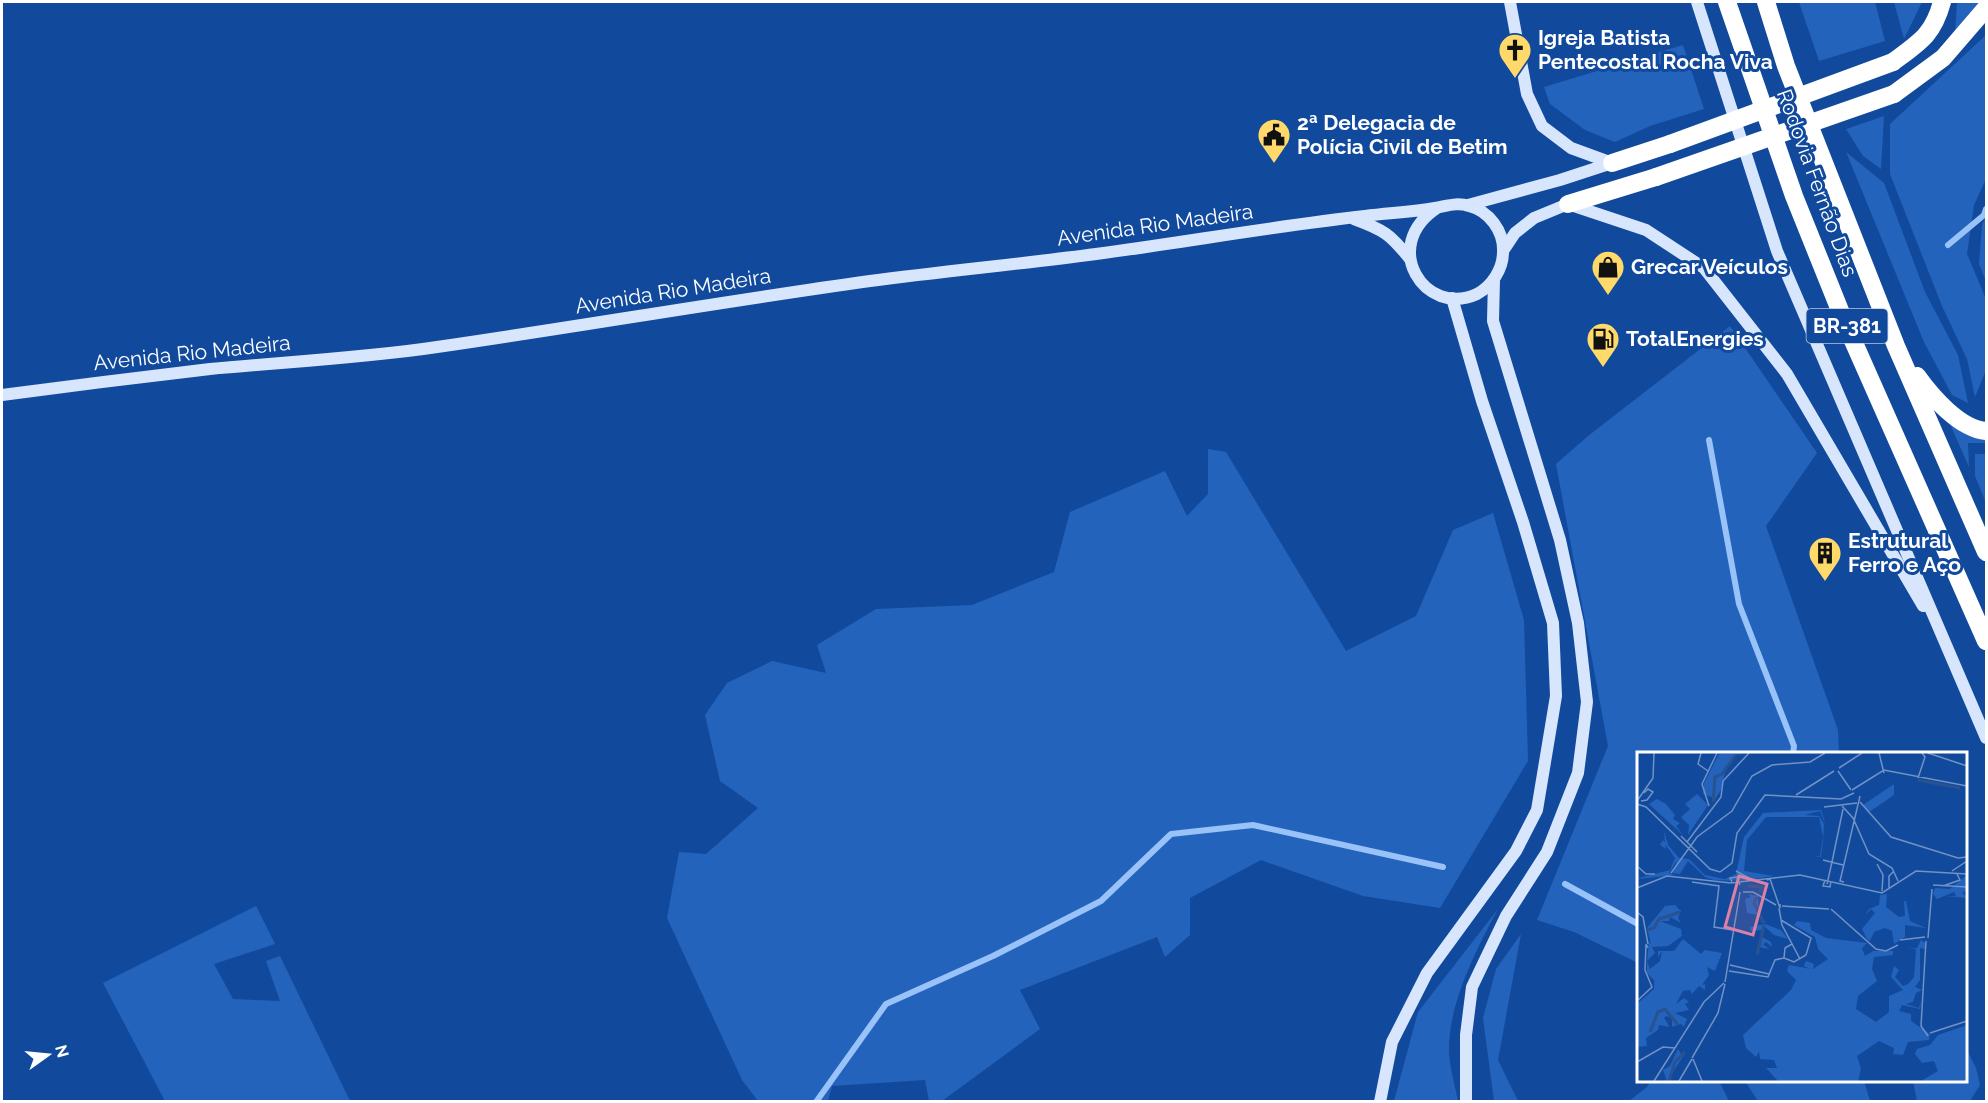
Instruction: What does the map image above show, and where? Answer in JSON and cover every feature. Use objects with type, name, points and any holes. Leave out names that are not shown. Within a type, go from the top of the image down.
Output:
[{"type":"highway","name":"Rodovia Fernão Dias","points":[[1727,2],[1794,196],[1839,307],[1986,641]]},
{"type":"highway","name":"Rodovia Fernão Dias","points":[[1766,2],[1786,66],[1896,346],[1986,552]]},
{"type":"highway","points":[[1611,163],[1670,144],[1893,62],[1922,41],[1937,21],[1942,2]]},
{"type":"highway","points":[[1568,204],[1656,177],[1894,94],[1943,58],[1986,8]]},
{"type":"highway","points":[[1896,346],[1929,393],[1953,415],[1977,431],[1986,431]]},
{"type":"main road","points":[[1510,2],[1527,94],[1542,126],[1571,148],[1611,163]]},
{"type":"main road","name":"BR-381","points":[[1697,2],[1777,251],[1986,738]]},
{"type":"main road","points":[[1468,205],[1482,211],[1493,222],[1501,236],[1503,251],[1501,266],[1494,280],[1475,295],[1452,298],[1435,293],[1415,274],[1410,259],[1410,244],[1415,229],[1424,216],[1437,208],[1452,204],[1468,205],[1560,180],[1611,163]]},
{"type":"main road","points":[[1503,251],[1515,232],[1534,218],[1568,204],[1646,230],[1704,268],[1787,374],[1953,659]]},
{"type":"main road","name":"Avenida Rio Madeira","points":[[2,395],[206,370],[431,348],[873,281],[1095,254],[1350,217],[1437,208]]},
{"type":"main road","name":"Avenida Rio Madeira","points":[[1350,217],[1381,229],[1394,238],[1410,259]]},
{"type":"main road","points":[[1466,1101],[1466,1035],[1472,987],[1506,916],[1547,852],[1578,773],[1587,702],[1578,623],[1560,540],[1493,321],[1494,280]]},
{"type":"main road","points":[[1380,1101],[1392,1042],[1427,973],[1516,851],[1537,810],[1556,696],[1553,623],[1523,522],[1482,401],[1452,298]]},
{"type":"shaded area","points":[[1799,2],[1875,2],[1885,41],[1819,61]]},
{"type":"shaded area","points":[[1894,2],[1922,2],[1904,39]]},
{"type":"shaded area","points":[[1957,2],[1980,2],[1955,33]]},
{"type":"shaded area","points":[[1986,35],[1986,179],[1974,205],[1967,254],[1986,299],[1986,370],[1975,397],[1967,359],[1942,306],[1890,174],[1890,124]]},
{"type":"shaded area","points":[[1683,45],[1704,109],[1650,126],[1615,142],[1585,130],[1550,104],[1544,87]]},
{"type":"shaded area","points":[[1884,116],[1881,169],[1863,156],[1846,129]]},
{"type":"shaded area","points":[[1846,152],[1884,183],[1925,292],[1958,355],[1968,403],[1952,395],[1924,342]]},
{"type":"shaded area","points":[[1986,216],[1986,281],[1979,264],[1982,225]]},
{"type":"shaded area","points":[[1730,326],[1817,453],[1766,526],[1838,730],[1839,752],[1637,752],[1637,963],[1574,932],[1537,920],[1608,746],[1556,464],[1588,436]]},
{"type":"shaded area","points":[[1950,424],[1969,436],[1986,437],[1986,443],[1968,443],[1969,467]]},
{"type":"shaded area","points":[[1208,449],[1226,452],[1346,651],[1416,616],[1453,530],[1493,513],[1524,620],[1528,761],[1440,908],[1363,896],[1261,860],[1190,898],[1190,935],[1165,957],[1157,937],[1020,990],[1040,1029],[942,1101],[929,1101],[925,1080],[832,1086],[828,1101],[758,1101],[742,1080],[667,918],[679,852],[706,854],[758,808],[720,781],[705,715],[727,683],[772,661],[826,673],[817,645],[876,609],[972,605],[1054,572],[1070,512],[1165,471],[1187,516],[1208,494]]},
{"type":"shaded area","points":[[1975,454],[1986,454],[1986,503],[1975,476]]},
{"type":"shaded area","points":[[256,906],[275,944],[214,964],[233,999],[280,1001],[266,961],[280,956],[350,1101],[165,1101],[103,983]]},
{"type":"shaded area","points":[[1498,909],[1465,978],[1453,1015],[1449,1052],[1458,1101],[1394,1101],[1418,1012]]},
{"type":"shaded area","points":[[1521,934],[1498,1060],[1518,1101],[1494,1101],[1483,1018],[1496,969]]},
{"type":"shaded area","points":[[1967,1050],[1976,1068],[1980,1085],[1970,1101],[1917,1101],[1913,1082],[1967,1082]]},
{"type":"shaded area","points":[[1650,1082],[1720,1082],[1729,1101],[1629,1101]]},
{"type":"shaded area","points":[[1746,1082],[1864,1082],[1870,1101],[1758,1101]]},
{"type":"waterway","points":[[1948,245],[1984,215],[1986,209]]},
{"type":"waterway","points":[[1709,440],[1739,604],[1794,746],[1793,752]]},
{"type":"waterway","points":[[816,1102],[886,1004],[993,956],[1101,901],[1171,834],[1253,825],[1443,867]]},
{"type":"waterway","points":[[1565,884],[1637,923]]},
{"type":"place","name":"Igreja Batista Pentecostal Rocha Viva","points":[[1515,79]]},
{"type":"place","name":"2ª Delegacia de Polícia Civil de Betim","points":[[1274,164]]},
{"type":"place","name":"Grecar Veículos","points":[[1608,296]]},
{"type":"place","name":"TotalEnergies","points":[[1603,368]]},
{"type":"place","name":"Estrutural Ferro e Aço","points":[[1825,582]]}]
